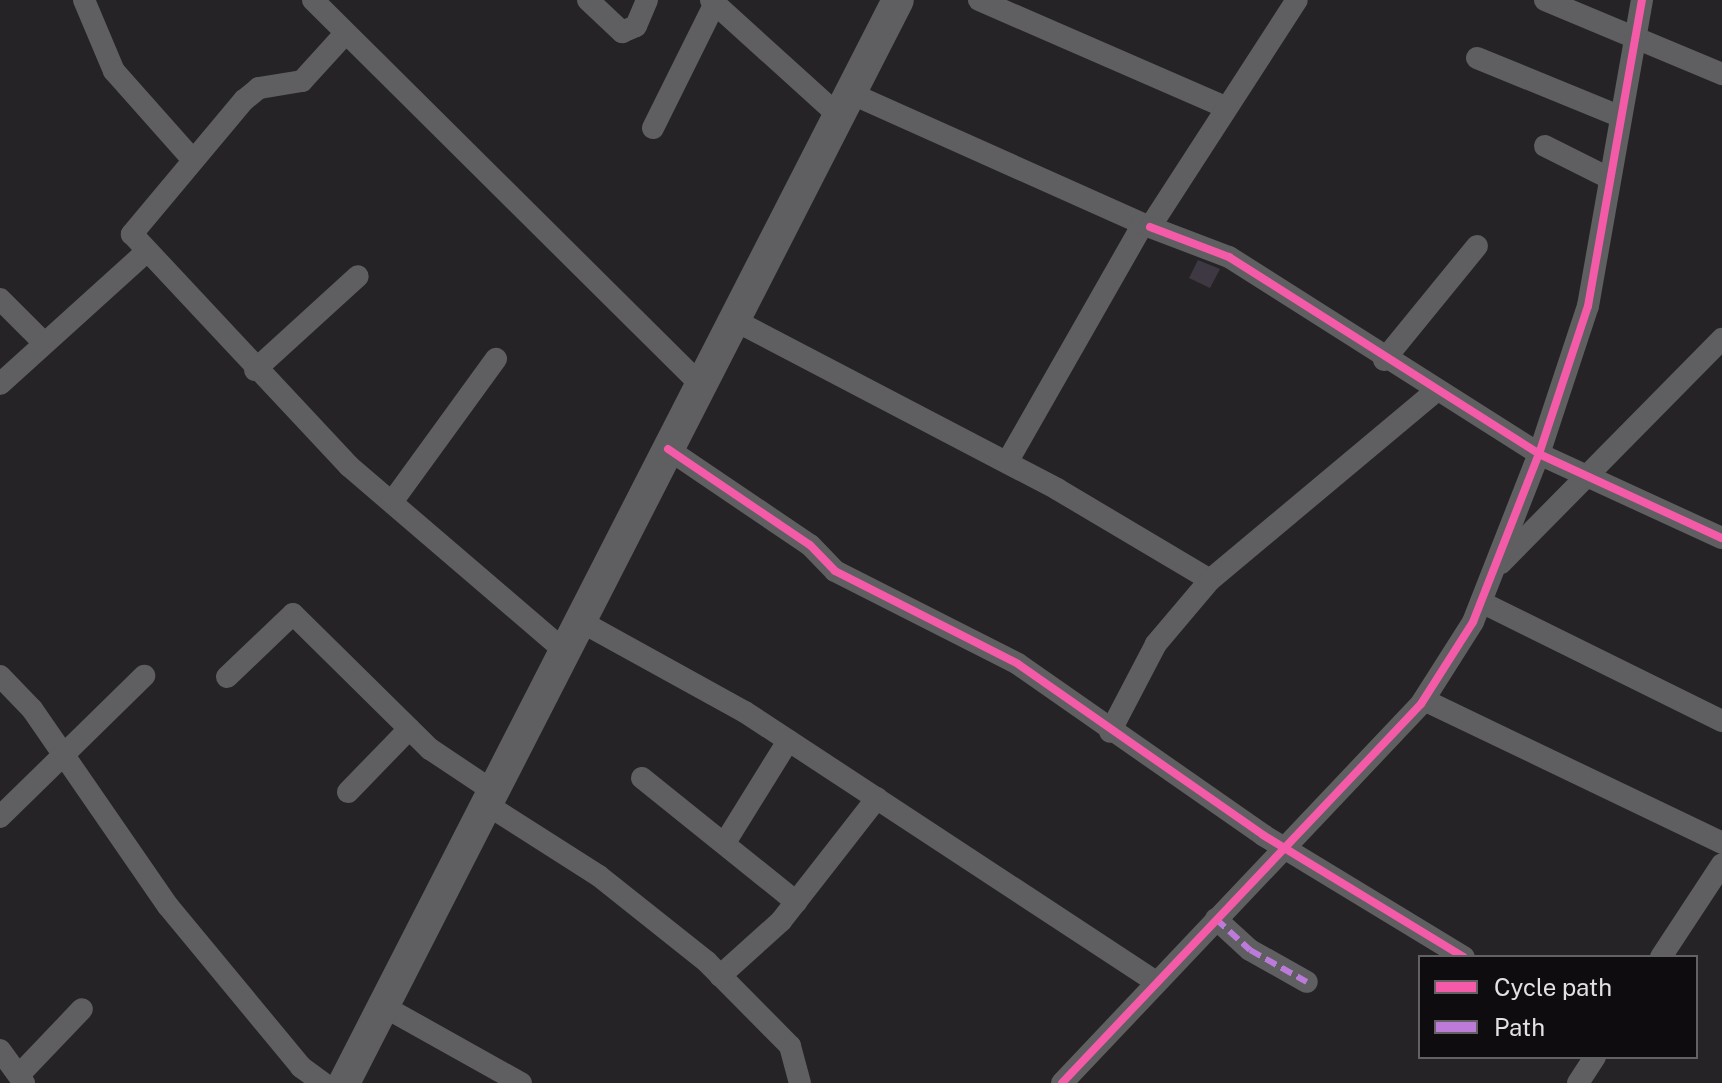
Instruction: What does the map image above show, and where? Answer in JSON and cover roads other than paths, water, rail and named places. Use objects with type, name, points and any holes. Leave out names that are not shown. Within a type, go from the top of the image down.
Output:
[{"type":"main road","points":[[344,1083],[898,0]]},
{"type":"street","points":[[84,0],[114,71],[192,159]]},
{"type":"street","points":[[313,0],[343,36],[701,385]]},
{"type":"street","points":[[588,0],[622,32],[636,26],[647,0]]},
{"type":"street","points":[[979,0],[1225,107]]},
{"type":"street","points":[[1007,462],[1147,226],[1297,0]]},
{"type":"street","points":[[1545,0],[1722,74]]},
{"type":"street","points":[[1062,1083],[1424,700],[1481,602],[1539,454],[1588,306],[1619,116],[1639,40],[1642,0]]},
{"type":"street","points":[[653,128],[713,2],[844,105],[1229,257],[1384,360],[1539,454],[1722,538]]},
{"type":"street","points":[[343,36],[302,81],[252,94],[135,225],[132,234],[255,370],[392,502],[565,651]]},
{"type":"street","points":[[1477,58],[1619,116]]},
{"type":"street","points":[[1545,146],[1609,178]]},
{"type":"street","points":[[1384,360],[1477,246]]},
{"type":"street","points":[[0,384],[146,252]]},
{"type":"street","points":[[255,370],[358,276]]},
{"type":"street","points":[[0,299],[44,343]]},
{"type":"street","points":[[734,320],[1007,462],[1210,580]]},
{"type":"street","points":[[1496,567],[1593,478],[1722,339]]},
{"type":"street","points":[[392,502],[496,359]]},
{"type":"street","points":[[1110,732],[1156,644],[1210,580],[1435,392]]},
{"type":"street","points":[[668,449],[810,545],[835,571],[1018,664],[1110,732],[1285,848],[1461,955]]},
{"type":"street","points":[[1481,602],[1722,721]]},
{"type":"street","points":[[227,677],[293,614],[409,729],[490,797],[599,876],[720,976],[790,1046],[800,1083]]},
{"type":"street","points":[[580,621],[788,741],[1156,982]]},
{"type":"street","points":[[0,676],[64,755],[168,906],[301,1067],[323,1083]]},
{"type":"street","points":[[0,817],[144,676]]},
{"type":"street","points":[[1424,700],[1722,843]]},
{"type":"street","points":[[348,792],[409,729]]},
{"type":"street","points":[[726,841],[788,741]]},
{"type":"street","points":[[642,778],[726,841],[796,902]]},
{"type":"street","points":[[720,976],[796,902],[877,798]]},
{"type":"street","points":[[1662,955],[1722,864]]},
{"type":"street","points":[[1216,919],[1250,950],[1307,982]]},
{"type":"street","points":[[383,1006],[521,1083]]},
{"type":"street","points":[[0,1050],[22,1079],[82,1009]]},
{"type":"street","points":[[1578,1083],[1594,1059]]}]
